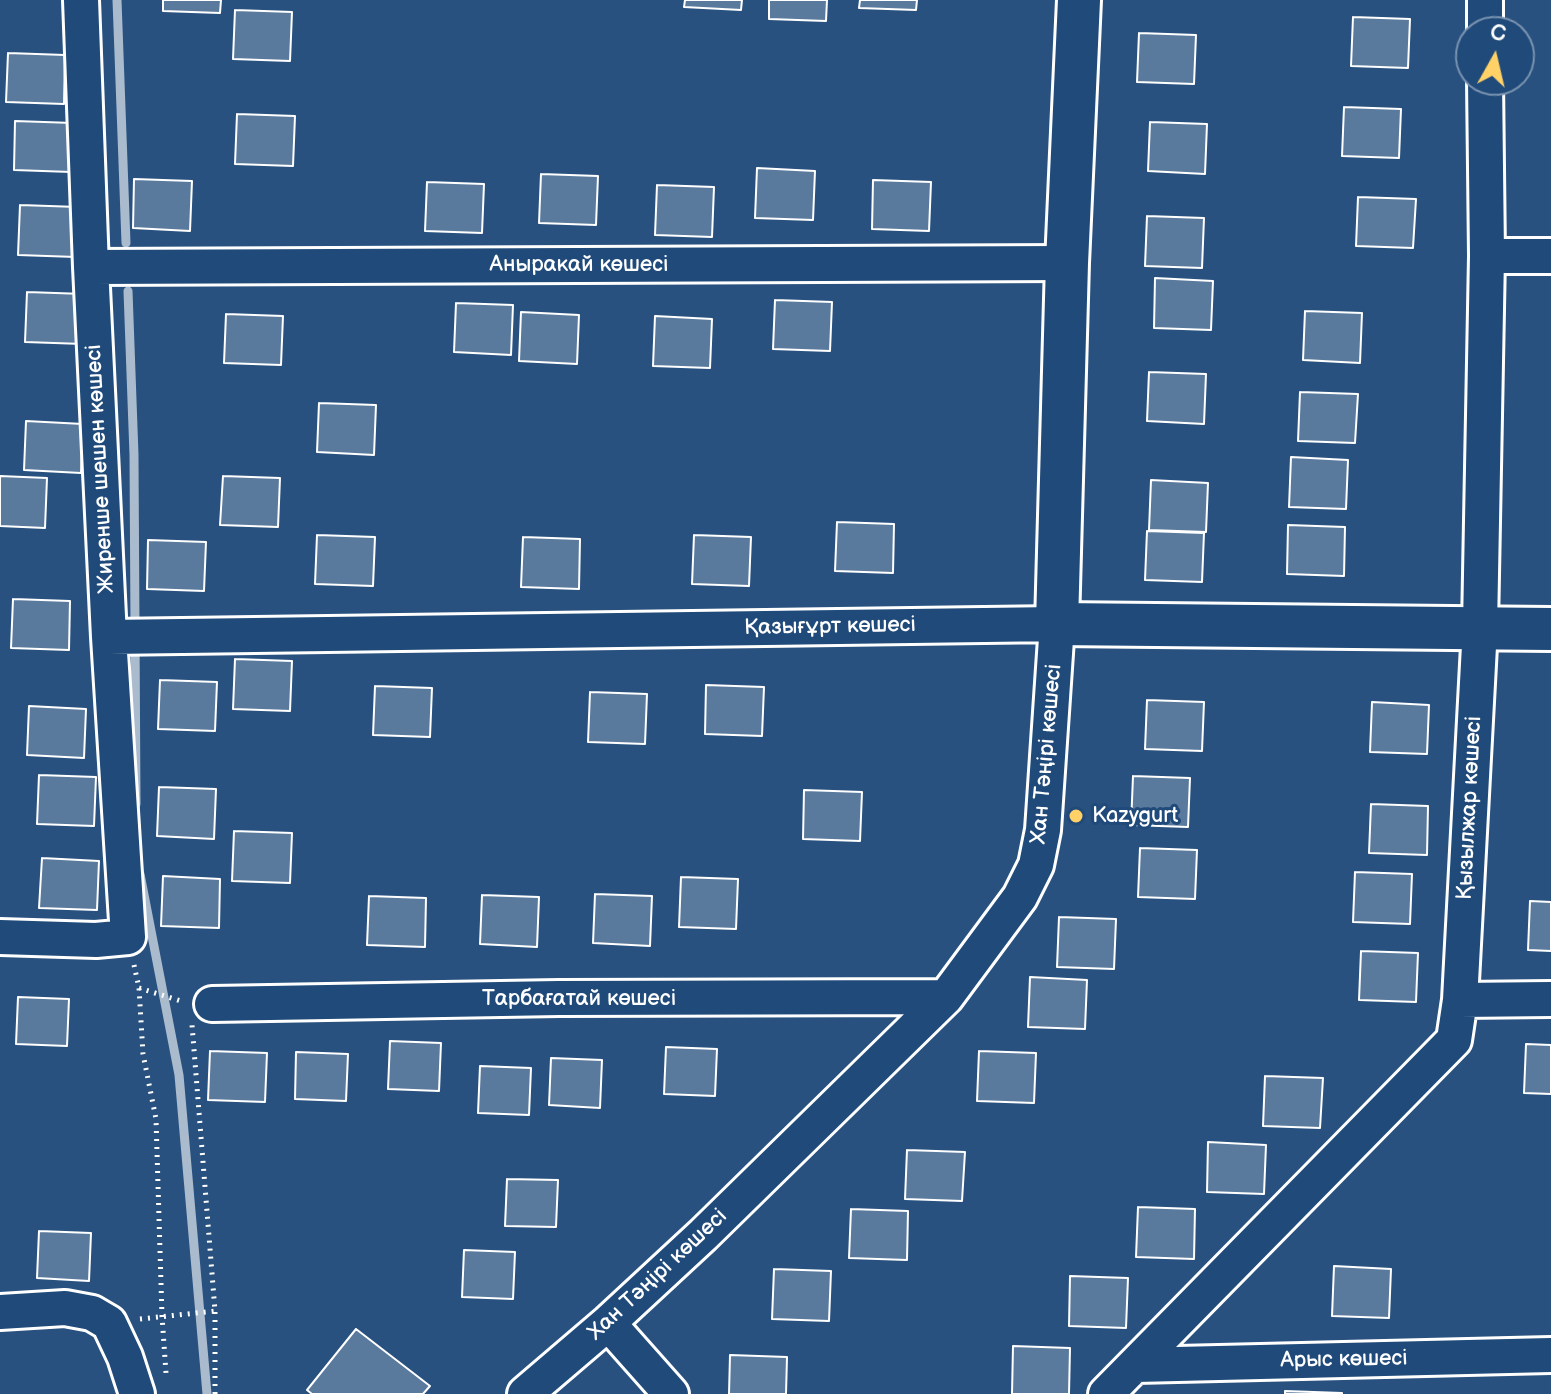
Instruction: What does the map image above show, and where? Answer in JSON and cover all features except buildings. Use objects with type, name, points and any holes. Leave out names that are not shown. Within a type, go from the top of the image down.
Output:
[{"type":"street","name":"Жиренше шешен көшесі","points":[[0,937],[96,940],[128,937],[109,637],[81,0]]},
{"type":"street","name":"Хан Тәңірі көшесі","points":[[525,1394],[703,1235],[946,997],[1020,897],[1036,865],[1043,830],[1057,624],[1067,263],[1079,0]]},
{"type":"street","name":"Қызылжар көшесі","points":[[1106,1394],[1454,1040],[1460,1000],[1480,627],[1487,256],[1485,96]]},
{"type":"street","points":[[1487,256],[1551,256]]},
{"type":"street","name":"Аныракай көшесі","points":[[91,267],[1067,263]]},
{"type":"street","name":"Қазығұрт көшесі","points":[[109,637],[1057,624],[1551,629]]},
{"type":"street","name":"Тарбағатай көшесі","points":[[202,1012],[574,998],[946,997]]},
{"type":"street","points":[[1460,1000],[1551,999]]},
{"type":"street","points":[[0,1312],[65,1308],[92,1313],[109,1323],[125,1357],[151,1386]]},
{"type":"street","points":[[608,1323],[671,1394]]},
{"type":"street","name":"Арыс көшесі","points":[[1136,1365],[1551,1355]]},
{"type":"path","points":[[151,1386],[161,1302],[156,1119],[143,1054],[139,988],[178,1000]]},
{"type":"path","points":[[202,1012],[215,1394]]},
{"type":"path","points":[[167,1315],[213,1312]]},
{"type":"waterway","points":[[117,0],[126,243]]},
{"type":"waterway","points":[[128,291],[134,455],[136,804]]},
{"type":"waterway","points":[[140,874],[179,1075],[207,1394]]},
{"type":"place","name":"Kazygurt","points":[[1076,816]]}]
